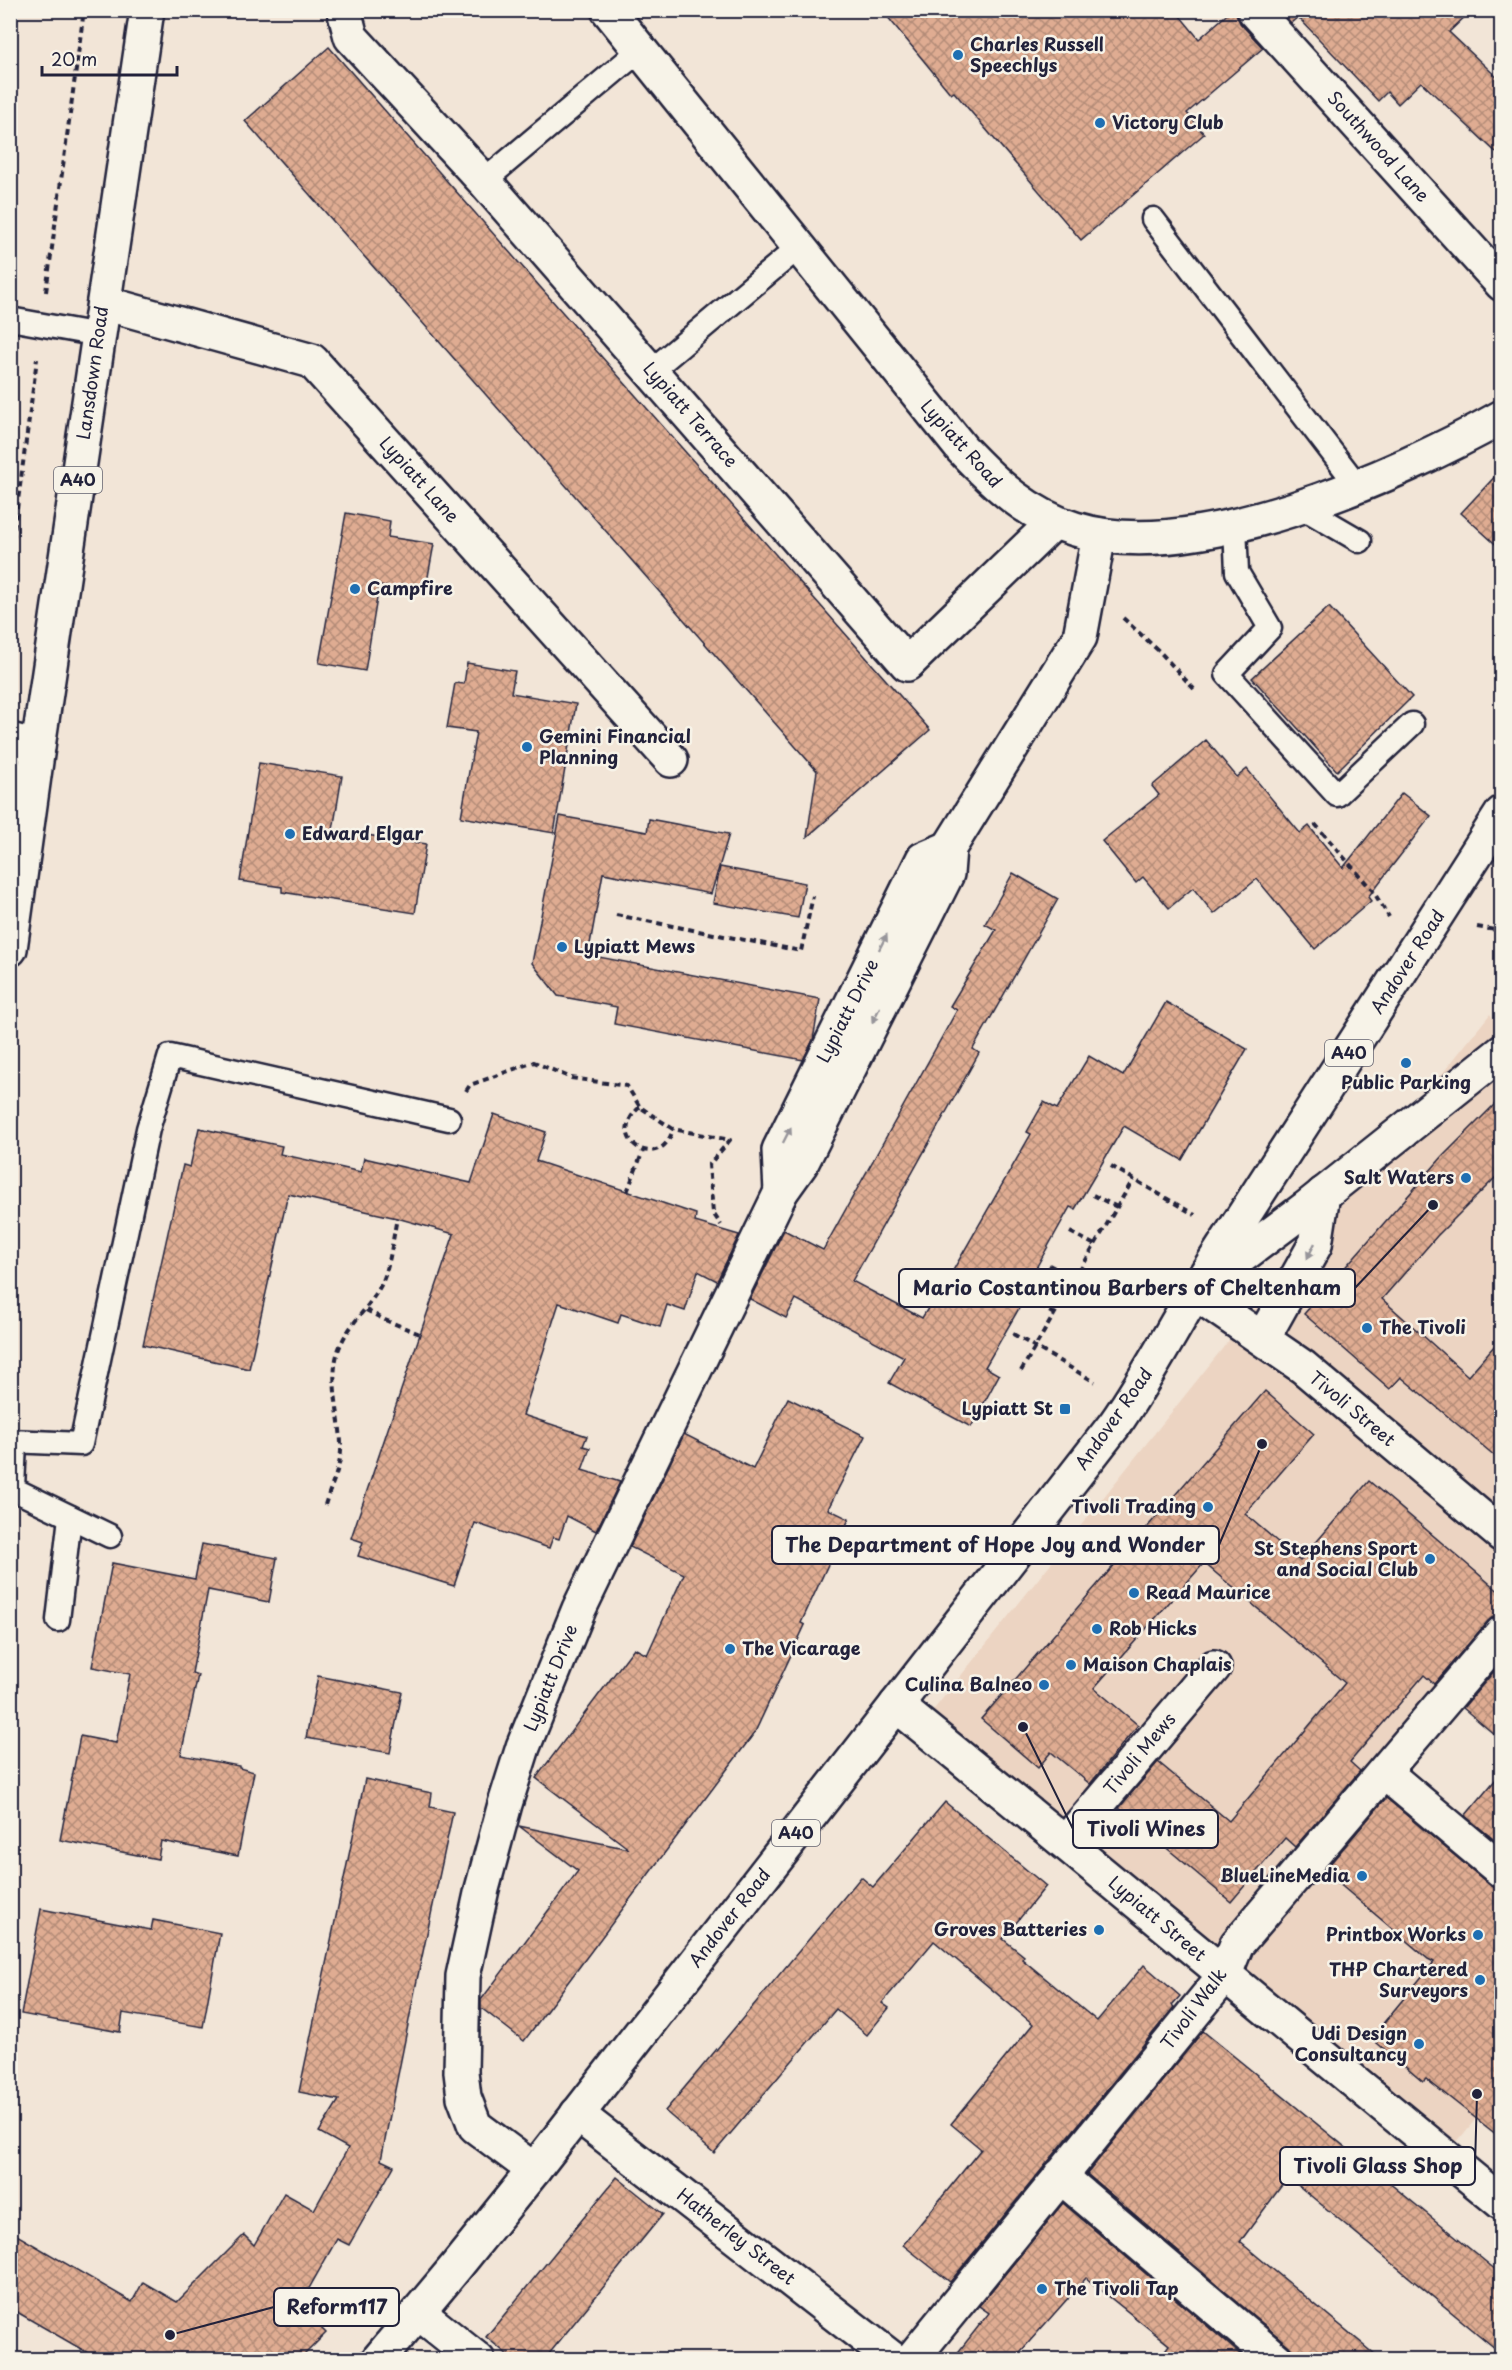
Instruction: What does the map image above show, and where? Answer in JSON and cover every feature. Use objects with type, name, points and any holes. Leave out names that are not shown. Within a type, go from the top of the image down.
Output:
[{"type":"main road","name":"Lansdown Road","points":[[10,949],[24,743],[99,335],[147,10]]},
{"type":"main road","name":"Lypiatt Terrace","points":[[344,10],[351,37],[484,182],[907,664],[1054,522]]},
{"type":"main road","name":"Lypiatt Road","points":[[608,10],[912,388],[984,473],[1005,493],[1054,522],[1099,535],[1119,537],[1175,535],[1235,526],[1357,485],[1473,433],[1502,417]]},
{"type":"main road","name":"Southwood Lane","points":[[1254,10],[1502,284]]},
{"type":"main road","name":"Lypiatt Lane","points":[[104,303],[312,361],[671,760]]},
{"type":"main road","name":"Lypiatt Drive","points":[[534,2170],[475,2126],[464,2097],[461,2072],[463,1976],[482,1889],[523,1747],[579,1609],[781,1192],[801,1164],[946,874],[949,848],[1080,637],[1099,535]]},
{"type":"main road","name":"Andover Road","points":[[378,2360],[534,2170],[1129,1404],[1194,1292],[1502,813]]},
{"type":"main road","name":"Andover Road","points":[[1194,1292],[1323,1194],[1502,1052]]},
{"type":"main road","points":[[1263,1338],[1315,1245],[1323,1194]]},
{"type":"main road","name":"Tivoli Street","points":[[1194,1292],[1303,1367],[1502,1535]]},
{"type":"main road","name":"Tivoli Walk","points":[[910,2360],[1224,1976],[1237,1944],[1502,1633]]},
{"type":"main road","name":"Tivoli Mews","points":[[1066,1842],[1214,1666]]},
{"type":"main road","name":"Lypiatt Street","points":[[896,1705],[1066,1842],[1224,1976],[1502,2203]]},
{"type":"main road","points":[[1384,1772],[1502,1871]]},
{"type":"main road","name":"Hatherley Street","points":[[577,2114],[894,2360]]},
{"type":"main road","points":[[1060,2176],[1277,2360]]},
{"type":"main road","points":[[418,2313],[478,2360]]},
{"type":"lane","points":[[484,182],[640,50]]},
{"type":"lane","points":[[1153,219],[1357,485]]},
{"type":"lane","points":[[651,371],[799,247]]},
{"type":"lane","points":[[10,319],[99,335]]},
{"type":"lane","points":[[1300,506],[1360,541]]},
{"type":"lane","points":[[1235,526],[1237,572],[1270,628],[1227,674],[1337,795],[1412,724]]},
{"type":"lane","points":[[110,1536],[13,1489],[13,1441],[81,1444],[148,1129],[170,1056],[449,1119]]},
{"type":"lane","points":[[58,1620],[70,1517]]},
{"type":"path","points":[[10,560],[84,10]]},
{"type":"path","points":[[1086,603],[1124,618],[1160,652],[1199,695]]},
{"type":"path","points":[[1315,824],[1373,891],[1412,956]]},
{"type":"path","points":[[616,915],[801,951],[813,896]]},
{"type":"path","points":[[449,1119],[470,1085],[534,1062],[571,1078],[627,1086],[640,1107],[673,1129],[730,1140],[709,1165],[713,1214],[724,1231]]},
{"type":"path","points":[[640,1107],[631,1115],[627,1125],[628,1136],[633,1145],[643,1151],[653,1152],[670,1140],[673,1129]]},
{"type":"path","points":[[627,1192],[643,1151]]},
{"type":"path","points":[[1111,1166],[1230,1237]]},
{"type":"path","points":[[1021,1371],[1134,1178]]},
{"type":"path","points":[[1094,1195],[1117,1207]]},
{"type":"path","points":[[325,1505],[341,1454],[340,1421],[334,1385],[335,1361],[349,1328],[366,1310],[382,1283],[397,1218]]},
{"type":"path","points":[[1070,1232],[1095,1245]]},
{"type":"path","points":[[1049,1265],[1075,1279]]},
{"type":"path","points":[[1030,1301],[1054,1314]]},
{"type":"path","points":[[366,1310],[420,1334]]},
{"type":"path","points":[[1013,1334],[1129,1404]]},
{"type":"shaded area","points":[[1490,1014],[1502,1032],[1501,1646],[1409,1770],[1501,1854],[1501,2088],[1452,2148],[927,1718]]},
{"type":"building","points":[[882,10],[1175,10],[1199,39],[1232,10],[1236,10],[1240,23],[1263,48],[1187,113],[1204,134],[1081,240],[954,92],[951,94]]},
{"type":"building","points":[[1280,10],[1472,10],[1449,32],[1502,82],[1502,158],[1421,82],[1398,104],[1387,92],[1378,101],[1298,17],[1291,23]]},
{"type":"building","points":[[329,47],[930,730],[807,837],[817,771],[245,121]]},
{"type":"building","points":[[1502,469],[1502,550],[1461,513]]},
{"type":"building","name":"Campfire","points":[[346,513],[390,521],[388,537],[434,544],[425,593],[379,586],[365,671],[319,663]]},
{"type":"building","points":[[1329,607],[1412,697],[1337,771],[1252,678]]},
{"type":"building","name":"Gemini Financial Planning","points":[[467,663],[515,671],[511,693],[576,704],[554,833],[461,817],[476,732],[447,728],[455,683],[464,684]]},
{"type":"building","points":[[1206,740],[1237,777],[1247,769],[1300,833],[1309,826],[1343,868],[1402,793],[1431,816],[1368,897],[1371,901],[1315,949],[1257,879],[1214,914],[1193,888],[1169,908],[1143,877],[1136,883],[1102,841],[1159,795],[1152,786]]},
{"type":"building","name":"Edward Elgar","points":[[259,763],[342,776],[333,830],[426,844],[415,913],[282,892],[282,887],[240,881]]},
{"type":"building","name":"Lypiatt Mews","points":[[560,816],[647,832],[649,819],[729,834],[711,894],[603,873],[588,955],[820,999],[813,1040],[803,1060],[614,1024],[617,1007],[558,996],[532,963]]},
{"type":"building","points":[[720,867],[805,883],[798,918],[713,903]]},
{"type":"building","points":[[1013,873],[1058,899],[973,1049],[979,1053],[852,1281],[922,1318],[941,1287],[943,1288],[1031,1134],[1027,1132],[1044,1102],[1057,1109],[1089,1056],[1123,1076],[1166,1002],[1247,1049],[1182,1160],[1124,1126],[1075,1209],[1070,1207],[1031,1277],[1036,1279],[985,1367],[999,1375],[971,1427],[889,1383],[904,1357],[796,1299],[786,1318],[750,1299],[784,1230],[823,1250],[957,1010],[950,1006],[996,930],[985,924]]},
{"type":"building","points":[[1502,1097],[1502,1171],[1437,1236],[1382,1299],[1468,1376],[1502,1337],[1502,1462],[1401,1377],[1390,1389],[1304,1314],[1443,1156]]},
{"type":"building","points":[[494,1114],[546,1132],[536,1161],[696,1214],[695,1222],[739,1235],[717,1281],[698,1271],[685,1311],[667,1305],[660,1327],[621,1314],[618,1323],[559,1303],[523,1415],[587,1436],[583,1446],[590,1448],[582,1470],[620,1482],[596,1531],[567,1516],[559,1539],[553,1537],[549,1548],[475,1523],[454,1586],[358,1556],[363,1542],[351,1538],[454,1234],[397,1218],[288,1194],[249,1369],[143,1345],[183,1165],[190,1167],[199,1128],[282,1146],[280,1154],[361,1172],[364,1158],[471,1183]]},
{"type":"building","points":[[1265,1391],[1314,1434],[1245,1514],[1300,1561],[1369,1481],[1502,1594],[1502,1615],[1495,1616],[1488,1621],[1434,1684],[1424,1675],[1350,1762],[1360,1771],[1295,1847],[1285,1838],[1231,1902],[1119,1808],[1158,1762],[1229,1821],[1345,1683],[1204,1563],[1094,1688],[1138,1725],[1090,1784],[1051,1752],[1038,1768],[981,1719]]},
{"type":"building","points":[[788,1398],[865,1436],[828,1509],[849,1519],[801,1623],[805,1625],[755,1732],[524,2041],[481,2008],[481,2000],[578,1871],[519,1826],[629,1849],[536,1778],[634,1648],[647,1655],[684,1574],[630,1547],[684,1434],[753,1469]]},
{"type":"building","points":[[202,1544],[277,1558],[269,1602],[208,1590],[192,1673],[198,1675],[181,1755],[239,1766],[239,1768],[254,1772],[238,1856],[161,1841],[158,1859],[60,1840],[80,1736],[116,1743],[130,1674],[92,1667],[112,1563],[195,1579]]},
{"type":"building","points":[[1502,1662],[1502,1741],[1463,1708]]},
{"type":"building","points":[[318,1676],[402,1692],[390,1753],[306,1738]]},
{"type":"building","points":[[1502,1772],[1502,1846],[1465,1816]]},
{"type":"building","points":[[365,1779],[432,1793],[430,1807],[453,1812],[381,2160],[394,2166],[349,2245],[337,2239],[299,2306],[326,2333],[299,2360],[100,2360],[10,2308],[10,2231],[132,2302],[143,2282],[177,2302],[244,2235],[254,2245],[284,2193],[314,2210],[348,2148],[319,2132],[339,2100],[299,2092]]},
{"type":"building","name":"Printbox Works","points":[[1386,1798],[1490,1885],[1502,1889],[1502,2139],[1426,2079],[1423,2082],[1371,2038],[1434,1962],[1324,1871]]},
{"type":"building","points":[[945,1802],[1046,1886],[1003,1939],[1024,1956],[1022,1959],[1097,2021],[1144,1965],[1180,1996],[1172,2005],[1174,2007],[950,2282],[903,2245],[981,2149],[951,2124],[1033,2024],[934,1941],[882,2003],[889,2008],[867,2035],[836,2009],[714,2153],[665,2111],[861,1877],[873,1887]]},
{"type":"building","points":[[41,1909],[151,1930],[153,1920],[220,1933],[203,2027],[123,2013],[120,2032],[21,2014]]},
{"type":"building","points":[[1203,2031],[1502,2275],[1502,2354],[1288,2177],[1240,2242],[1382,2360],[1295,2360],[1294,2353],[1289,2346],[1087,2174]]},
{"type":"building","points":[[617,2177],[663,2214],[544,2360],[514,2360],[486,2337]]},
{"type":"building","points":[[1063,2203],[1247,2360],[1158,2360],[1169,2345],[1086,2278],[1013,2360],[952,2360],[989,2313],[979,2306]]},
{"type":"place","name":"Charles Russell Speechlys","points":[[958,55]]},
{"type":"place","name":"Victory Club","points":[[1100,123]]},
{"type":"place","name":"Campfire","points":[[355,589]]},
{"type":"place","name":"Gemini Financial Planning","points":[[527,747]]},
{"type":"place","name":"Edward Elgar","points":[[290,834]]},
{"type":"place","name":"Lypiatt Mews","points":[[562,947]]},
{"type":"place","name":"Public Parking","points":[[1406,1063]]},
{"type":"place","name":"Salt Waters","points":[[1466,1178]]},
{"type":"place","name":"Mario Costantinou Barbers of Cheltenham","points":[[1433,1205]]},
{"type":"place","name":"The Tivoli","points":[[1367,1328]]},
{"type":"place","name":"Lypiatt St","points":[[1065,1409]]},
{"type":"place","name":"The Department of Hope Joy and Wonder","points":[[1262,1444]]},
{"type":"place","name":"Tivoli Trading","points":[[1208,1507]]},
{"type":"place","name":"St Stephens Sport and Social Club","points":[[1430,1559]]},
{"type":"place","name":"Read Maurice","points":[[1134,1593]]},
{"type":"place","name":"Rob Hicks","points":[[1097,1629]]},
{"type":"place","name":"The Vicarage","points":[[730,1649]]},
{"type":"place","name":"Maison Chaplais","points":[[1071,1665]]},
{"type":"place","name":"Culina Balneo","points":[[1044,1685]]},
{"type":"place","name":"Tivoli Wines","points":[[1023,1727]]},
{"type":"place","name":"BlueLineMedia","points":[[1362,1876]]},
{"type":"place","name":"Groves Batteries","points":[[1099,1930]]},
{"type":"place","name":"Printbox Works","points":[[1478,1935]]},
{"type":"place","name":"THP Chartered Surveyors","points":[[1480,1980]]},
{"type":"place","name":"Udi Design Consultancy","points":[[1419,2044]]},
{"type":"place","name":"Tivoli Glass Shop","points":[[1477,2094]]},
{"type":"place","name":"The Tivoli Tap","points":[[1042,2289]]},
{"type":"place","name":"Reform117","points":[[170,2335]]}]
